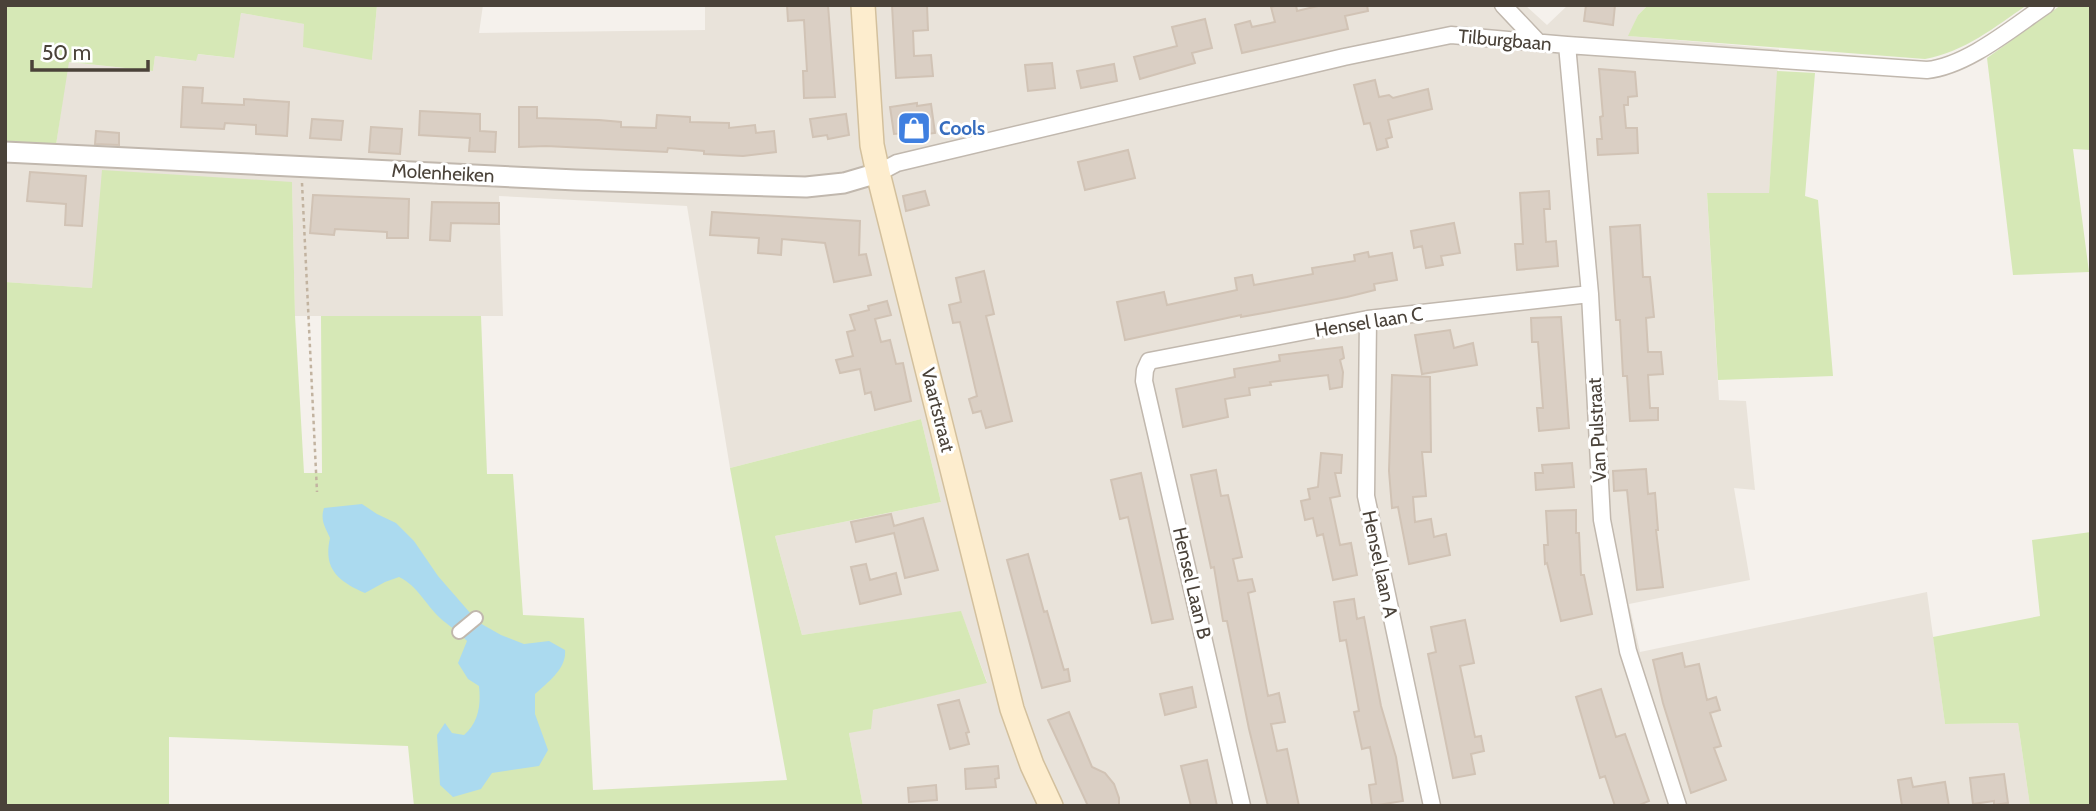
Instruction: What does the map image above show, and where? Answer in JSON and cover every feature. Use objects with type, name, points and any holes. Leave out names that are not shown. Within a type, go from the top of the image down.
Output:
[{"type":"main road","name":"Vaartstraat","points":[[863,5],[872,145],[878,173],[1012,709],[1032,765],[1051,806]]},
{"type":"street","points":[[1503,5],[1538,42]]},
{"type":"street","name":"Tilburgbaan","points":[[878,173],[897,163],[1344,57],[1451,35],[1927,70],[1944,68],[1975,52],[2046,5]]},
{"type":"street","name":"Van Pulstraat","points":[[1567,45],[1590,293],[1602,520],[1628,651],[1678,806]]},
{"type":"street","name":"Molenheiken","points":[[5,152],[576,180],[806,187],[844,183],[878,173]]},
{"type":"street","name":"Hensel laan C","points":[[1149,361],[1368,319],[1590,293]]},
{"type":"street","name":"Hensel laan A","points":[[1368,319],[1366,496],[1432,806]]},
{"type":"street","name":"Hensel Laan B","points":[[1149,361],[1144,381],[1242,806]]},
{"type":"street","points":[[459,632],[475,618]]},
{"type":"path","points":[[302,166],[317,492]]},
{"type":"shaded area","points":[[377,5],[483,5],[479,33],[705,30],[705,5],[1525,5],[1547,25],[1568,5],[1648,5],[1638,15],[1629,36],[1779,49],[1769,194],[1707,194],[1719,400],[1746,401],[1755,490],[1734,488],[1750,580],[1629,604],[1640,652],[1927,592],[1945,724],[2018,723],[2030,806],[863,806],[849,733],[873,710],[987,682],[961,612],[802,635],[775,536],[941,502],[921,419],[730,468],[687,206],[499,196],[503,316],[295,316],[292,183],[92,288],[5,282],[5,142],[56,145],[68,62],[153,71],[155,56],[195,61],[197,54],[233,58],[241,13],[305,24],[372,60]]},
{"type":"green space","points":[[5,5],[377,5],[372,60],[303,47],[304,24],[241,13],[234,58],[198,54],[196,61],[155,56],[153,71],[69,62],[56,145],[5,142]]},
{"type":"green space","points":[[1648,5],[2027,5],[1966,45],[1925,59],[1628,36],[1638,15]]},
{"type":"green space","points":[[2061,5],[2091,5],[2091,150],[2073,149],[2089,272],[2013,275],[1987,58]]},
{"type":"green space","points":[[1777,71],[1815,73],[1805,196],[1818,200],[1833,376],[1718,380],[1707,193],[1769,193]]},
{"type":"green space","points":[[102,170],[292,182],[295,316],[304,473],[322,473],[321,316],[481,316],[487,474],[513,474],[523,615],[584,618],[593,790],[787,780],[730,468],[921,419],[941,502],[775,536],[802,635],[961,611],[987,683],[873,710],[871,729],[849,733],[863,806],[414,806],[408,746],[169,737],[169,806],[5,806],[5,282],[92,288]]},
{"type":"green space","points":[[2091,532],[2091,806],[2030,806],[2018,723],[1945,724],[1933,637],[2040,616],[2032,540]]},
{"type":"water","points":[[362,504],[396,523],[414,541],[438,576],[478,622],[524,644],[549,641],[565,650],[560,669],[535,694],[535,714],[548,750],[539,766],[492,773],[481,789],[453,797],[440,785],[437,735],[445,723],[452,733],[464,735],[476,719],[479,706],[479,686],[468,679],[458,663],[467,641],[440,618],[411,585],[399,577],[365,593],[347,584],[335,573],[329,558],[330,538],[323,520],[324,508]]},
{"type":"building","points":[[787,5],[828,5],[835,97],[804,98],[803,71],[807,71],[804,20],[788,21]]},
{"type":"building","points":[[892,5],[927,5],[928,30],[913,31],[914,56],[931,55],[933,76],[896,78]]},
{"type":"building","points":[[1296,5],[1297,11],[1322,5],[1367,5],[1368,11],[1345,16],[1348,29],[1242,53],[1235,25],[1250,21],[1252,27],[1275,22],[1271,7]]},
{"type":"building","points":[[1586,5],[1615,5],[1613,25],[1584,21]]},
{"type":"building","points":[[1205,19],[1212,48],[1192,53],[1195,63],[1140,79],[1134,57],[1177,46],[1172,27]]},
{"type":"building","points":[[1052,63],[1055,88],[1028,91],[1025,65]]},
{"type":"building","points":[[1114,64],[1117,81],[1081,88],[1077,71]]},
{"type":"building","points":[[1599,69],[1635,72],[1637,96],[1628,97],[1628,105],[1624,105],[1626,128],[1637,128],[1638,153],[1598,155],[1597,139],[1602,139],[1600,117],[1603,116]]},
{"type":"building","points":[[1375,80],[1379,97],[1389,95],[1393,98],[1428,89],[1432,109],[1388,120],[1392,137],[1386,139],[1388,147],[1377,150],[1370,123],[1364,124],[1354,85]]},
{"type":"building","points":[[183,87],[203,88],[202,103],[244,105],[244,99],[289,102],[287,136],[256,134],[256,125],[225,123],[224,129],[181,127]]},
{"type":"building","points":[[917,103],[917,106],[931,104],[935,133],[905,137],[905,133],[894,134],[890,107]]},
{"type":"building","points":[[519,107],[537,107],[537,118],[621,122],[621,127],[656,128],[657,115],[690,117],[690,122],[729,123],[729,128],[755,125],[756,133],[774,131],[776,152],[743,156],[704,154],[704,151],[668,148],[667,152],[519,147]]},
{"type":"building","points":[[420,111],[480,114],[480,131],[496,132],[495,152],[469,151],[470,138],[419,135]]},
{"type":"building","points":[[846,114],[849,135],[828,139],[827,135],[813,137],[810,119]]},
{"type":"building","points":[[312,119],[343,121],[341,140],[310,138]]},
{"type":"building","points":[[371,127],[402,129],[400,154],[369,152]]},
{"type":"building","points":[[96,131],[119,133],[119,145],[95,144]]},
{"type":"building","points":[[1128,150],[1135,178],[1085,190],[1078,162]]},
{"type":"building","points":[[30,172],[86,176],[82,226],[65,225],[66,204],[27,201]]},
{"type":"building","points":[[925,191],[929,205],[906,211],[903,196]]},
{"type":"building","points":[[1549,191],[1550,209],[1544,209],[1546,242],[1556,241],[1558,266],[1517,270],[1515,244],[1523,244],[1520,193]]},
{"type":"building","points":[[313,195],[409,199],[408,238],[387,238],[387,232],[335,229],[334,235],[310,233]]},
{"type":"building","points":[[432,202],[499,203],[499,224],[451,223],[450,241],[430,240]]},
{"type":"building","points":[[712,212],[860,221],[859,255],[866,254],[871,275],[834,282],[825,243],[782,239],[781,255],[758,253],[759,238],[710,235]]},
{"type":"building","points":[[1454,223],[1460,253],[1441,256],[1443,265],[1426,268],[1422,246],[1414,248],[1411,231]]},
{"type":"building","points":[[1640,225],[1643,277],[1650,277],[1654,317],[1646,318],[1648,352],[1661,352],[1663,374],[1648,375],[1650,408],[1658,408],[1658,420],[1630,421],[1627,376],[1623,376],[1620,320],[1616,320],[1610,227]]},
{"type":"building","points":[[1368,252],[1369,257],[1392,253],[1397,280],[1374,284],[1375,290],[1347,297],[1241,315],[1125,340],[1117,302],[1164,292],[1167,305],[1237,290],[1235,278],[1252,275],[1254,285],[1313,274],[1312,268],[1355,261],[1354,255]]},
{"type":"building","points":[[984,271],[994,314],[986,316],[1012,421],[986,428],[981,411],[973,413],[969,399],[977,396],[960,322],[953,323],[949,305],[961,302],[956,278]]},
{"type":"building","points":[[887,301],[891,315],[875,319],[881,342],[890,340],[896,364],[903,363],[911,401],[875,410],[871,392],[865,394],[860,369],[840,373],[836,360],[853,356],[847,332],[855,330],[850,315]]},
{"type":"building","points":[[1561,317],[1569,428],[1539,431],[1537,408],[1543,408],[1538,342],[1532,342],[1531,318]]},
{"type":"building","points":[[1450,330],[1454,348],[1473,343],[1477,365],[1422,374],[1415,335]]},
{"type":"building","points":[[1342,347],[1342,387],[1330,389],[1328,375],[1270,382],[1271,385],[1249,388],[1250,395],[1225,399],[1228,417],[1183,427],[1176,389],[1235,377],[1234,369],[1280,361],[1279,355]]},
{"type":"building","points":[[1392,375],[1430,377],[1431,452],[1422,452],[1426,496],[1413,497],[1415,522],[1431,519],[1434,537],[1446,534],[1450,555],[1409,564],[1398,507],[1392,508],[1389,471]]},
{"type":"building","points":[[1321,453],[1342,455],[1341,473],[1335,473],[1340,496],[1330,498],[1340,545],[1351,543],[1357,575],[1333,580],[1323,534],[1317,536],[1313,518],[1305,520],[1301,501],[1310,499],[1308,489],[1318,487]]},
{"type":"building","points":[[1572,463],[1574,487],[1536,490],[1535,473],[1543,473],[1542,465]]},
{"type":"building","points":[[1646,469],[1648,494],[1655,493],[1656,530],[1663,587],[1637,590],[1627,490],[1614,491],[1613,471]]},
{"type":"building","points":[[1216,470],[1221,496],[1228,495],[1242,557],[1233,559],[1238,581],[1252,579],[1255,591],[1248,593],[1268,696],[1279,693],[1285,722],[1271,724],[1277,751],[1287,749],[1299,806],[1268,806],[1191,475]]},
{"type":"building","points":[[1141,473],[1173,619],[1152,623],[1128,517],[1120,519],[1111,480]]},
{"type":"building","points":[[1576,510],[1581,575],[1584,575],[1592,614],[1561,621],[1547,563],[1545,564],[1544,545],[1548,545],[1546,511]]},
{"type":"building","points":[[891,514],[894,526],[923,518],[938,570],[905,578],[894,533],[856,542],[851,522]]},
{"type":"building","points":[[1028,554],[1044,612],[1047,611],[1064,670],[1068,669],[1070,681],[1042,688],[1007,560]]},
{"type":"building","points":[[866,564],[870,580],[896,573],[901,594],[860,604],[851,567]]},
{"type":"building","points":[[1354,599],[1357,619],[1364,617],[1381,706],[1396,757],[1403,801],[1372,806],[1369,785],[1376,784],[1370,747],[1362,749],[1354,712],[1359,711],[1346,640],[1340,641],[1334,602]]},
{"type":"building","points":[[1465,620],[1474,663],[1460,666],[1475,737],[1481,736],[1484,751],[1471,754],[1475,774],[1453,778],[1428,654],[1436,652],[1431,627]]},
{"type":"building","points":[[1682,653],[1685,667],[1699,664],[1707,700],[1716,697],[1720,710],[1710,713],[1721,746],[1714,748],[1726,780],[1691,793],[1663,703],[1653,660]]},
{"type":"building","points":[[1192,687],[1196,707],[1165,715],[1160,694]]},
{"type":"building","points":[[1601,689],[1616,737],[1625,734],[1649,801],[1637,806],[1615,806],[1605,776],[1600,778],[1576,697]]},
{"type":"building","points":[[959,700],[969,732],[966,733],[969,744],[950,749],[938,705]]},
{"type":"building","points":[[1069,712],[1092,767],[1105,773],[1114,784],[1119,806],[1088,806],[1048,720]]},
{"type":"building","points":[[1207,760],[1217,806],[1191,806],[1181,766]]},
{"type":"building","points":[[998,766],[999,778],[995,779],[996,787],[966,789],[965,769]]},
{"type":"building","points":[[2004,774],[2008,803],[1994,805],[1994,801],[1973,804],[1970,778]]},
{"type":"building","points":[[1911,778],[1913,787],[1945,782],[1949,806],[1902,806],[1898,780]]},
{"type":"building","points":[[936,785],[937,800],[909,802],[908,788]]},
{"type":"place","name":"Cools","points":[[914,128]]}]
